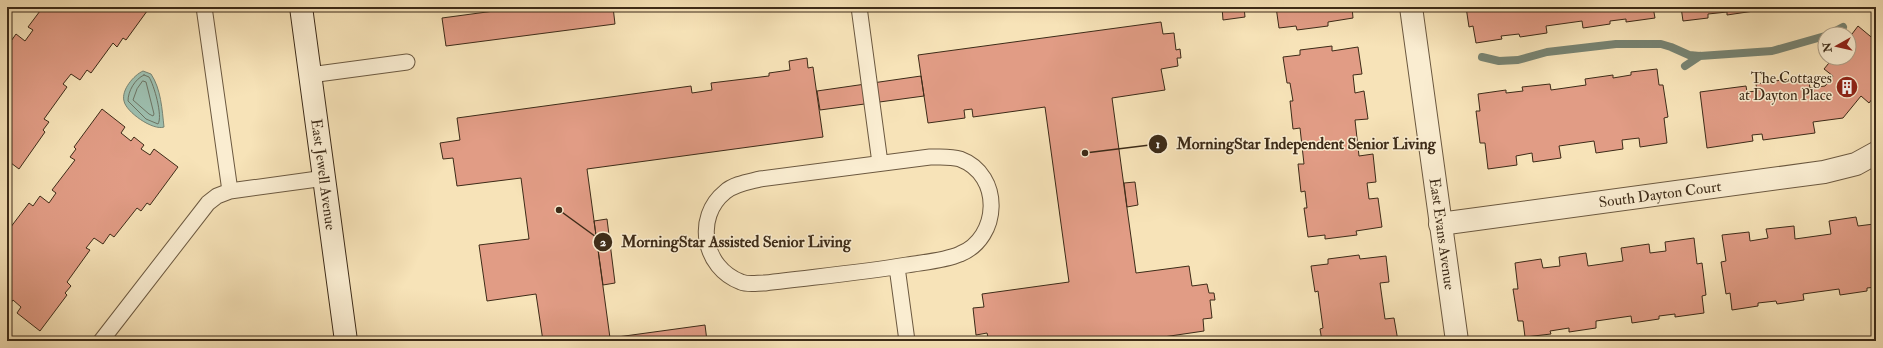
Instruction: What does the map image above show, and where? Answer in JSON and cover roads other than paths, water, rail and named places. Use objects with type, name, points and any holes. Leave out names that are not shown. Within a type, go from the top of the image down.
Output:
[{"type":"street","name":"East Jewell Avenue","points":[[301,7],[346,341]]},
{"type":"street","name":"East Evans Avenue","points":[[1411,7],[1457,341]]},
{"type":"street","name":"South Dayton Court","points":[[1440,224],[1824,172],[1856,164],[1876,153]]},
{"type":"lane","points":[[204,7],[230,191]]},
{"type":"lane","points":[[859,7],[880,163]]},
{"type":"lane","points":[[310,75],[407,62]]},
{"type":"lane","points":[[930,157],[951,157],[961,159],[977,170],[984,178],[991,198],[991,218],[983,236],[972,248],[957,256],[897,267],[765,283],[745,283],[724,272],[717,264],[707,246],[706,229],[710,212],[719,198],[726,191],[735,186],[760,179],[930,157]]},
{"type":"lane","points":[[101,341],[208,203],[217,196],[230,191],[325,178]]},
{"type":"lane","points":[[897,267],[907,341]]},
{"type":"water","points":[[143,71],[151,74],[157,86],[164,127],[153,126],[141,120],[130,110],[124,101],[124,92],[129,83]]},
{"type":"waterway","points":[[1482,57],[1499,61],[1518,60],[1547,52],[1616,44],[1661,44],[1689,55],[1700,56],[1772,51],[1817,38]]},
{"type":"waterway","points":[[1685,66],[1700,56]]},
{"type":"place","name":"The Cottages at Dayton Place","points":[[1847,87]]},
{"type":"place","name":"MorningStar Independent Senior Living","points":[[1085,153]]},
{"type":"place","name":"MorningStar Assisted Senior Living","points":[[559,210]]}]
